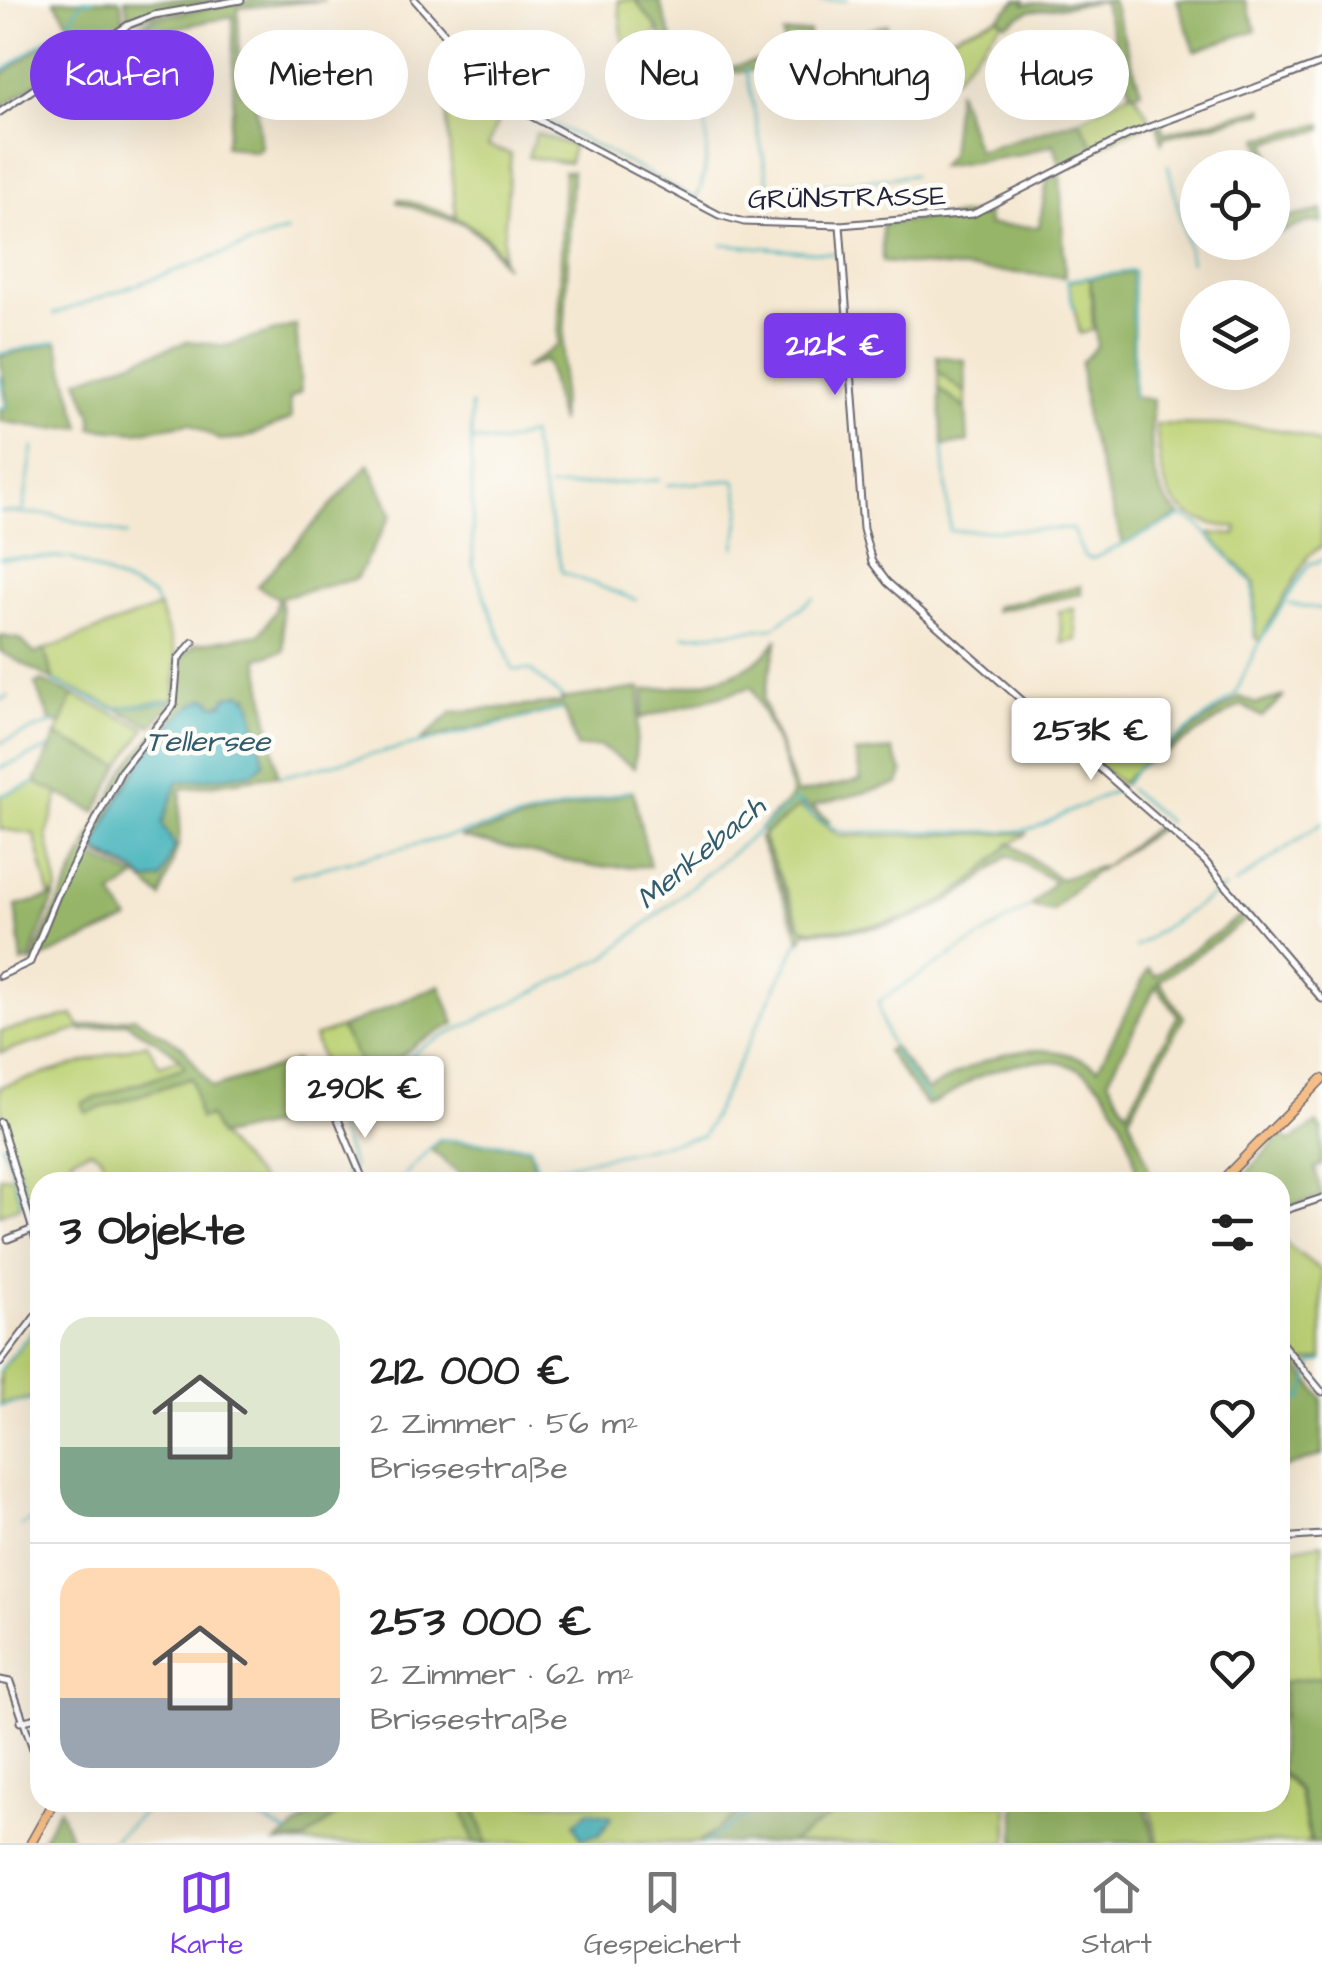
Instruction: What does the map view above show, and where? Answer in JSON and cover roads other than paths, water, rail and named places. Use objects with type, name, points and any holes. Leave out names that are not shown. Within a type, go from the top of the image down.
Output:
[{"type":"main road","points":[[1230,1172],[1322,1079]]},
{"type":"main road","points":[[31,1843],[48,1812]]},
{"type":"street","points":[[0,112],[128,25],[154,15],[241,0]]},
{"type":"street","name":"GRÜNSTRASSE","points":[[415,0],[494,89],[518,109],[719,216],[744,222],[840,224],[958,216],[988,210],[1128,135],[1322,63]]},
{"type":"street","points":[[840,224],[863,529],[872,562],[887,582],[1204,860],[1322,999]]},
{"type":"street","points":[[0,976],[30,962],[57,896],[121,771],[174,705],[178,660],[192,642]]},
{"type":"street","points":[[335,1112],[360,1172]]},
{"type":"street","points":[[0,1122],[30,1219]]},
{"type":"street","points":[[1290,1209],[1322,1198]]},
{"type":"street","points":[[8,1239],[30,1230]]},
{"type":"street","points":[[0,1363],[30,1323]]},
{"type":"street","points":[[1290,1354],[1322,1392]]},
{"type":"street","points":[[1290,1537],[1322,1535]]},
{"type":"street","points":[[0,1680],[10,1682],[30,1746]]},
{"type":"street","points":[[20,1722],[30,1719]]},
{"type":"water","name":"Tellersee","points":[[241,693],[251,701],[264,763],[253,773],[178,782],[162,824],[175,846],[161,879],[146,881],[139,873],[96,850],[126,787],[176,719],[208,698],[214,705],[223,704],[226,697]]},
{"type":"water","points":[[587,1812],[612,1816],[600,1835],[580,1838],[574,1824]]},
{"type":"waterway","points":[[0,73],[68,24],[81,2],[93,0]]},
{"type":"waterway","points":[[806,0],[847,0]]},
{"type":"waterway","points":[[746,69],[770,192],[913,175]]},
{"type":"waterway","points":[[546,120],[696,199],[706,157],[705,120]]},
{"type":"waterway","points":[[1168,165],[1191,262]]},
{"type":"waterway","points":[[54,314],[287,231]]},
{"type":"waterway","points":[[722,244],[838,254]]},
{"type":"waterway","points":[[1074,310],[1067,280],[1133,271],[1134,397]]},
{"type":"waterway","points":[[0,354],[57,341]]},
{"type":"waterway","points":[[0,376],[6,407],[0,408]]},
{"type":"waterway","points":[[471,405],[473,565],[513,670],[530,670],[562,697]]},
{"type":"waterway","points":[[473,440],[502,443],[530,434],[562,572],[636,600]]},
{"type":"waterway","points":[[33,447],[23,513],[53,515],[127,535]]},
{"type":"waterway","points":[[943,447],[950,531],[1072,529],[1084,556],[1092,559],[1182,516],[1199,525],[1253,584],[1254,632]]},
{"type":"waterway","points":[[549,488],[659,480]]},
{"type":"waterway","points":[[667,485],[735,480],[741,507],[735,548]]},
{"type":"waterway","points":[[0,512],[23,513]]},
{"type":"waterway","points":[[0,558],[71,558],[153,596],[157,605]]},
{"type":"waterway","name":"Menkebach","points":[[1124,785],[1136,769],[1235,695],[1258,644],[1309,564],[1322,560]]},
{"type":"waterway","points":[[684,636],[773,628],[814,598]]},
{"type":"waterway","points":[[1289,604],[1322,609]]},
{"type":"waterway","points":[[54,682],[114,709],[171,701]]},
{"type":"waterway","points":[[0,700],[9,696]]},
{"type":"waterway","points":[[279,777],[562,709]]},
{"type":"waterway","points":[[1045,717],[1062,715],[1164,742]]},
{"type":"waterway","points":[[0,743],[54,722]]},
{"type":"waterway","points":[[0,768],[48,749]]},
{"type":"waterway","points":[[0,796],[35,783]]},
{"type":"waterway","name":"Menkebach","points":[[339,1113],[422,1047],[606,957],[796,800],[812,816],[841,832],[1016,831],[1035,828],[1118,789]]},
{"type":"waterway","points":[[1129,789],[1168,822]]},
{"type":"waterway","points":[[291,876],[629,791]]},
{"type":"waterway","points":[[1235,884],[1322,823]]},
{"type":"waterway","points":[[1135,947],[1224,888]]},
{"type":"waterway","points":[[929,1100],[890,1042],[879,1001],[1029,907]]},
{"type":"waterway","points":[[408,1172],[439,1139],[530,1146],[539,1171],[703,1136],[799,940]]},
{"type":"waterway","points":[[0,1111],[30,1209]]},
{"type":"waterway","name":"Menkebach","points":[[334,1116],[353,1167],[349,1172]]},
{"type":"waterway","points":[[2,1143],[22,1204]]},
{"type":"waterway","points":[[0,1370],[30,1333]]},
{"type":"waterway","points":[[1290,1390],[1302,1400],[1313,1363],[1322,1361]]},
{"type":"waterway","name":"Menkebach","points":[[0,1406],[30,1400]]},
{"type":"waterway","points":[[20,1526],[30,1520]]},
{"type":"waterway","points":[[110,1843],[144,1812]]},
{"type":"waterway","points":[[248,1812],[289,1834]]},
{"type":"waterway","points":[[704,1843],[752,1812]]}]
